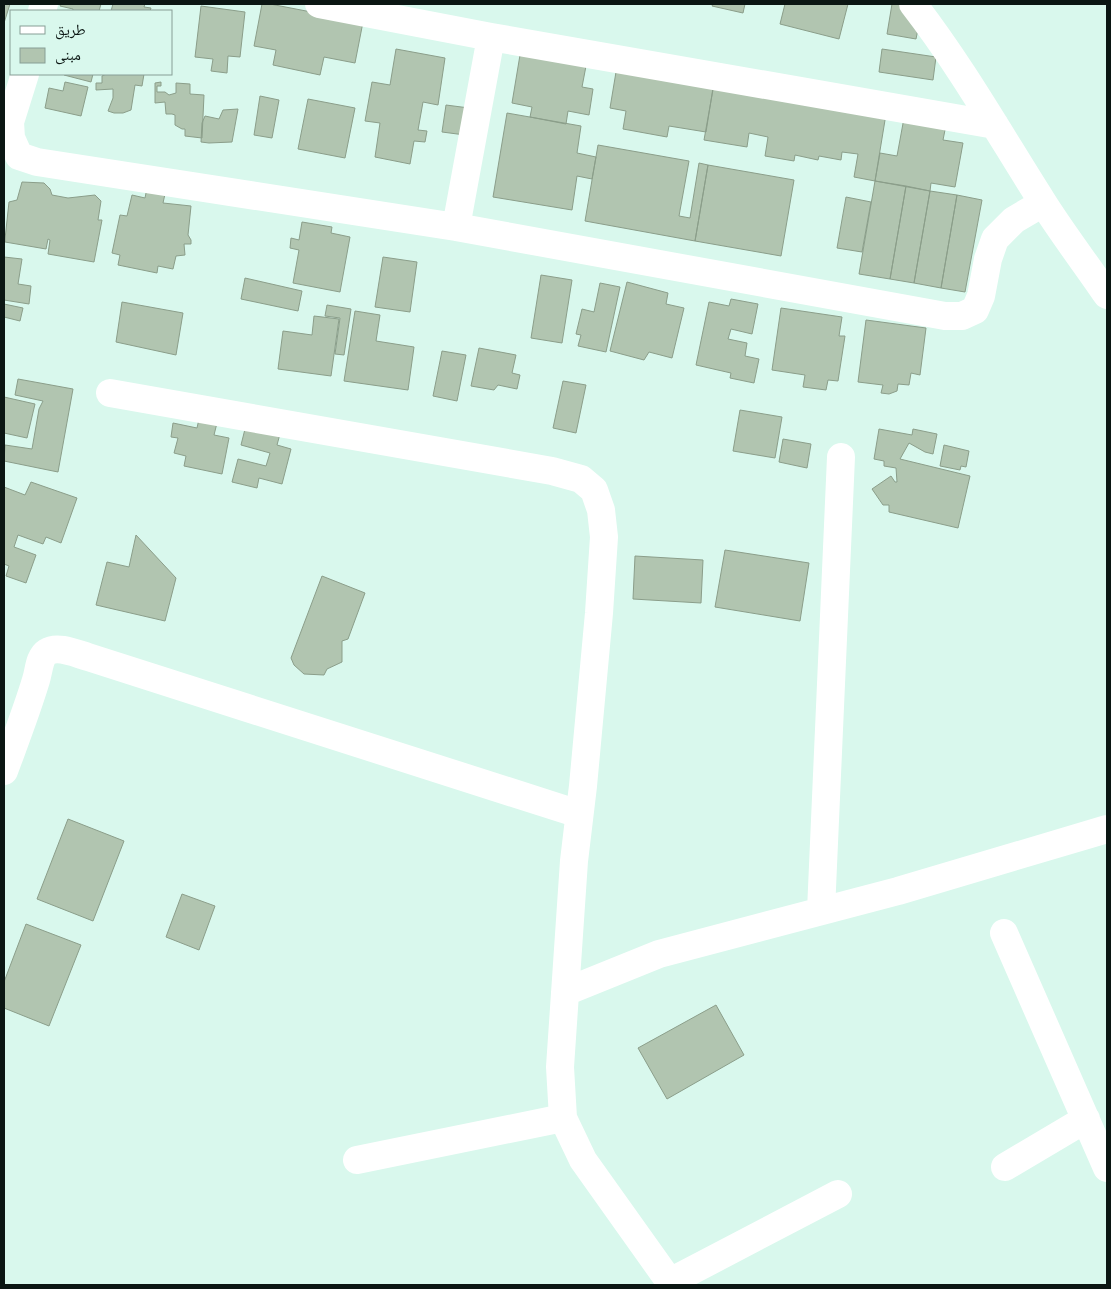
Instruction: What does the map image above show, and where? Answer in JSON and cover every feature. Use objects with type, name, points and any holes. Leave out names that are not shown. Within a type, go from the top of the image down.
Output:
[{"type":"street","points":[[319,4],[491,37],[995,125]]},
{"type":"street","points":[[913,4],[929,24],[1043,203],[1107,295]]},
{"type":"street","points":[[456,227],[491,37]]},
{"type":"street","points":[[24,75],[10,122],[11,138],[19,156],[37,162],[456,227],[945,316],[962,316],[975,310],[981,296],[988,259],[995,239],[1014,220],[1043,203]]},
{"type":"street","points":[[110,393],[552,471],[580,479],[594,490],[600,510],[604,537],[599,613],[574,861],[560,1067],[563,1118],[583,1160],[671,1284],[838,1194]]},
{"type":"street","points":[[821,911],[841,457]]},
{"type":"street","points":[[4,771],[45,652],[59,649],[579,814]]},
{"type":"street","points":[[565,992],[659,954],[898,891],[1107,829]]},
{"type":"street","points":[[1004,933],[1107,1168]]},
{"type":"street","points":[[356,1160],[563,1118]]},
{"type":"street","points":[[1005,1167],[1086,1119]]},
{"type":"building","points":[[4,4],[10,4],[4,23]]},
{"type":"building","points":[[61,4],[101,4],[99,10],[73,10],[60,6]]},
{"type":"building","points":[[113,4],[145,4],[144,7],[151,8],[150,10],[111,10]]},
{"type":"building","points":[[262,4],[363,22],[355,63],[324,57],[320,75],[273,65],[276,50],[254,46]]},
{"type":"building","points":[[713,4],[745,4],[743,13],[712,6]]},
{"type":"building","points":[[785,4],[848,4],[839,39],[780,24]]},
{"type":"building","points":[[892,4],[906,4],[920,19],[916,39],[887,34]]},
{"type":"building","points":[[201,6],[245,12],[240,57],[228,56],[227,73],[211,71],[213,59],[195,57]]},
{"type":"building","points":[[396,49],[445,58],[438,105],[423,102],[418,130],[427,131],[425,142],[414,141],[410,164],[375,157],[380,123],[365,121],[372,82],[390,85]]},
{"type":"building","points":[[882,49],[936,57],[933,80],[879,72]]},
{"type":"building","points":[[520,55],[586,66],[582,87],[593,89],[589,115],[568,111],[566,124],[530,117],[532,107],[512,103]]},
{"type":"building","points":[[616,72],[713,88],[706,132],[669,126],[667,137],[623,129],[626,111],[610,108]]},
{"type":"building","points":[[64,75],[93,75],[91,82]]},
{"type":"building","points":[[144,75],[142,86],[135,85],[131,110],[123,113],[108,111],[113,98],[113,89],[96,90],[96,83],[102,83],[102,76]]},
{"type":"building","points":[[65,82],[88,87],[81,116],[45,108],[49,88],[63,91]]},
{"type":"building","points":[[161,82],[161,86],[157,86],[157,92],[165,92],[169,95],[176,93],[176,83],[190,84],[190,94],[204,95],[202,138],[185,136],[185,129],[175,125],[175,115],[166,114],[165,102],[155,103],[155,83]]},
{"type":"building","points":[[714,84],[886,114],[875,181],[854,177],[858,154],[842,152],[841,160],[819,156],[818,160],[795,155],[794,161],[765,156],[768,137],[749,133],[747,147],[704,140]]},
{"type":"building","points":[[260,96],[279,100],[272,138],[254,135]]},
{"type":"building","points":[[308,99],[355,108],[345,158],[298,149]]},
{"type":"building","points":[[446,105],[469,108],[465,135],[442,132]]},
{"type":"building","points":[[238,109],[232,142],[201,142],[202,123],[205,116],[219,119],[223,110]]},
{"type":"building","points":[[507,113],[581,126],[577,153],[596,157],[592,179],[577,176],[572,210],[493,197]]},
{"type":"building","points":[[904,118],[946,125],[943,140],[963,143],[955,187],[931,183],[930,191],[875,181],[880,153],[897,156]]},
{"type":"building","points":[[598,145],[689,161],[679,216],[690,218],[699,163],[708,165],[695,241],[585,221]]},
{"type":"building","points":[[708,165],[794,180],[781,256],[695,241]]},
{"type":"building","points":[[875,181],[906,186],[890,279],[859,274]]},
{"type":"building","points":[[22,182],[44,183],[50,189],[52,195],[68,198],[95,195],[101,201],[98,220],[102,220],[94,262],[48,254],[50,240],[48,239],[46,249],[5,242],[9,202],[17,200]]},
{"type":"building","points":[[906,186],[930,191],[914,283],[890,279]]},
{"type":"building","points":[[151,189],[165,194],[163,203],[191,206],[188,235],[191,244],[184,244],[185,255],[176,256],[173,269],[158,266],[157,273],[118,265],[120,255],[112,253],[120,215],[127,216],[132,195],[145,198],[146,193]]},
{"type":"building","points":[[930,191],[957,195],[941,288],[914,283]]},
{"type":"building","points":[[957,195],[982,200],[965,292],[941,288]]},
{"type":"building","points":[[846,197],[871,202],[862,252],[837,248]]},
{"type":"building","points":[[302,222],[332,227],[331,233],[350,237],[340,292],[293,283],[299,250],[290,248],[291,238],[299,240]]},
{"type":"building","points":[[4,257],[22,259],[18,284],[31,286],[29,304],[4,300]]},
{"type":"building","points":[[383,257],[417,262],[410,312],[375,307]]},
{"type":"building","points":[[541,275],[572,280],[562,343],[531,338]]},
{"type":"building","points":[[245,278],[302,291],[298,311],[241,299]]},
{"type":"building","points":[[627,282],[668,293],[666,304],[684,308],[672,358],[649,352],[644,360],[610,351]]},
{"type":"building","points":[[600,283],[620,287],[606,352],[578,346],[581,335],[576,334],[582,309],[594,312]]},
{"type":"building","points":[[731,299],[758,304],[752,334],[731,329],[728,339],[747,343],[745,356],[759,359],[754,383],[730,378],[731,373],[696,365],[709,302],[729,306]]},
{"type":"building","points":[[122,302],[183,313],[176,355],[116,342]]},
{"type":"building","points":[[4,304],[23,308],[20,321],[4,317]]},
{"type":"building","points":[[327,305],[351,309],[344,355],[335,354],[340,318],[325,316]]},
{"type":"building","points":[[781,308],[842,317],[839,336],[845,336],[838,381],[828,380],[826,390],[803,387],[805,375],[772,370]]},
{"type":"building","points":[[355,311],[380,315],[376,341],[414,347],[408,390],[344,381]]},
{"type":"building","points":[[314,316],[339,319],[331,376],[278,369],[283,331],[312,335]]},
{"type":"building","points":[[866,320],[926,328],[920,375],[911,373],[909,385],[898,384],[897,391],[889,394],[881,393],[883,385],[858,382]]},
{"type":"building","points":[[479,348],[516,355],[512,373],[520,375],[517,389],[498,385],[494,390],[471,386]]},
{"type":"building","points":[[442,351],[466,355],[457,401],[433,396]]},
{"type":"building","points":[[18,379],[73,389],[58,472],[4,461],[5,445],[32,449],[39,409],[43,401],[15,395]]},
{"type":"building","points":[[563,381],[586,385],[576,433],[553,428]]},
{"type":"building","points":[[4,397],[35,404],[27,438],[4,433]]},
{"type":"building","points":[[740,410],[782,417],[775,458],[733,451]]},
{"type":"building","points":[[199,419],[217,423],[214,435],[229,438],[222,474],[184,466],[186,456],[174,453],[178,438],[171,437],[173,423],[197,428]]},
{"type":"building","points":[[246,425],[280,434],[277,445],[291,449],[282,484],[259,478],[257,488],[232,482],[238,459],[266,466],[270,453],[241,445]]},
{"type":"building","points":[[879,429],[912,435],[913,429],[937,434],[933,454],[925,452],[909,443],[900,459],[970,476],[958,528],[889,512],[889,505],[883,505],[872,489],[891,476],[897,482],[896,468],[884,466],[884,461],[874,459]]},
{"type":"building","points":[[783,439],[811,444],[807,468],[779,462]]},
{"type":"building","points":[[944,445],[969,451],[966,467],[961,466],[960,470],[940,466]]},
{"type":"building","points":[[31,482],[77,498],[61,543],[46,537],[43,544],[18,535],[14,547],[36,555],[26,583],[6,576],[9,566],[4,564],[4,487],[25,495]]},
{"type":"building","points":[[136,535],[176,578],[165,621],[96,605],[107,562],[129,567]]},
{"type":"building","points":[[725,550],[809,563],[800,621],[715,607]]},
{"type":"building","points":[[635,556],[703,560],[701,603],[633,599]]},
{"type":"building","points":[[322,576],[365,593],[348,639],[342,641],[342,662],[327,669],[324,675],[304,674],[294,665],[291,658]]},
{"type":"building","points":[[68,819],[124,841],[93,921],[37,899]]},
{"type":"building","points":[[182,894],[215,906],[199,950],[166,937]]},
{"type":"building","points":[[26,924],[81,945],[49,1026],[4,1008],[4,982]]},
{"type":"building","points":[[716,1005],[744,1055],[667,1099],[638,1048]]}]
